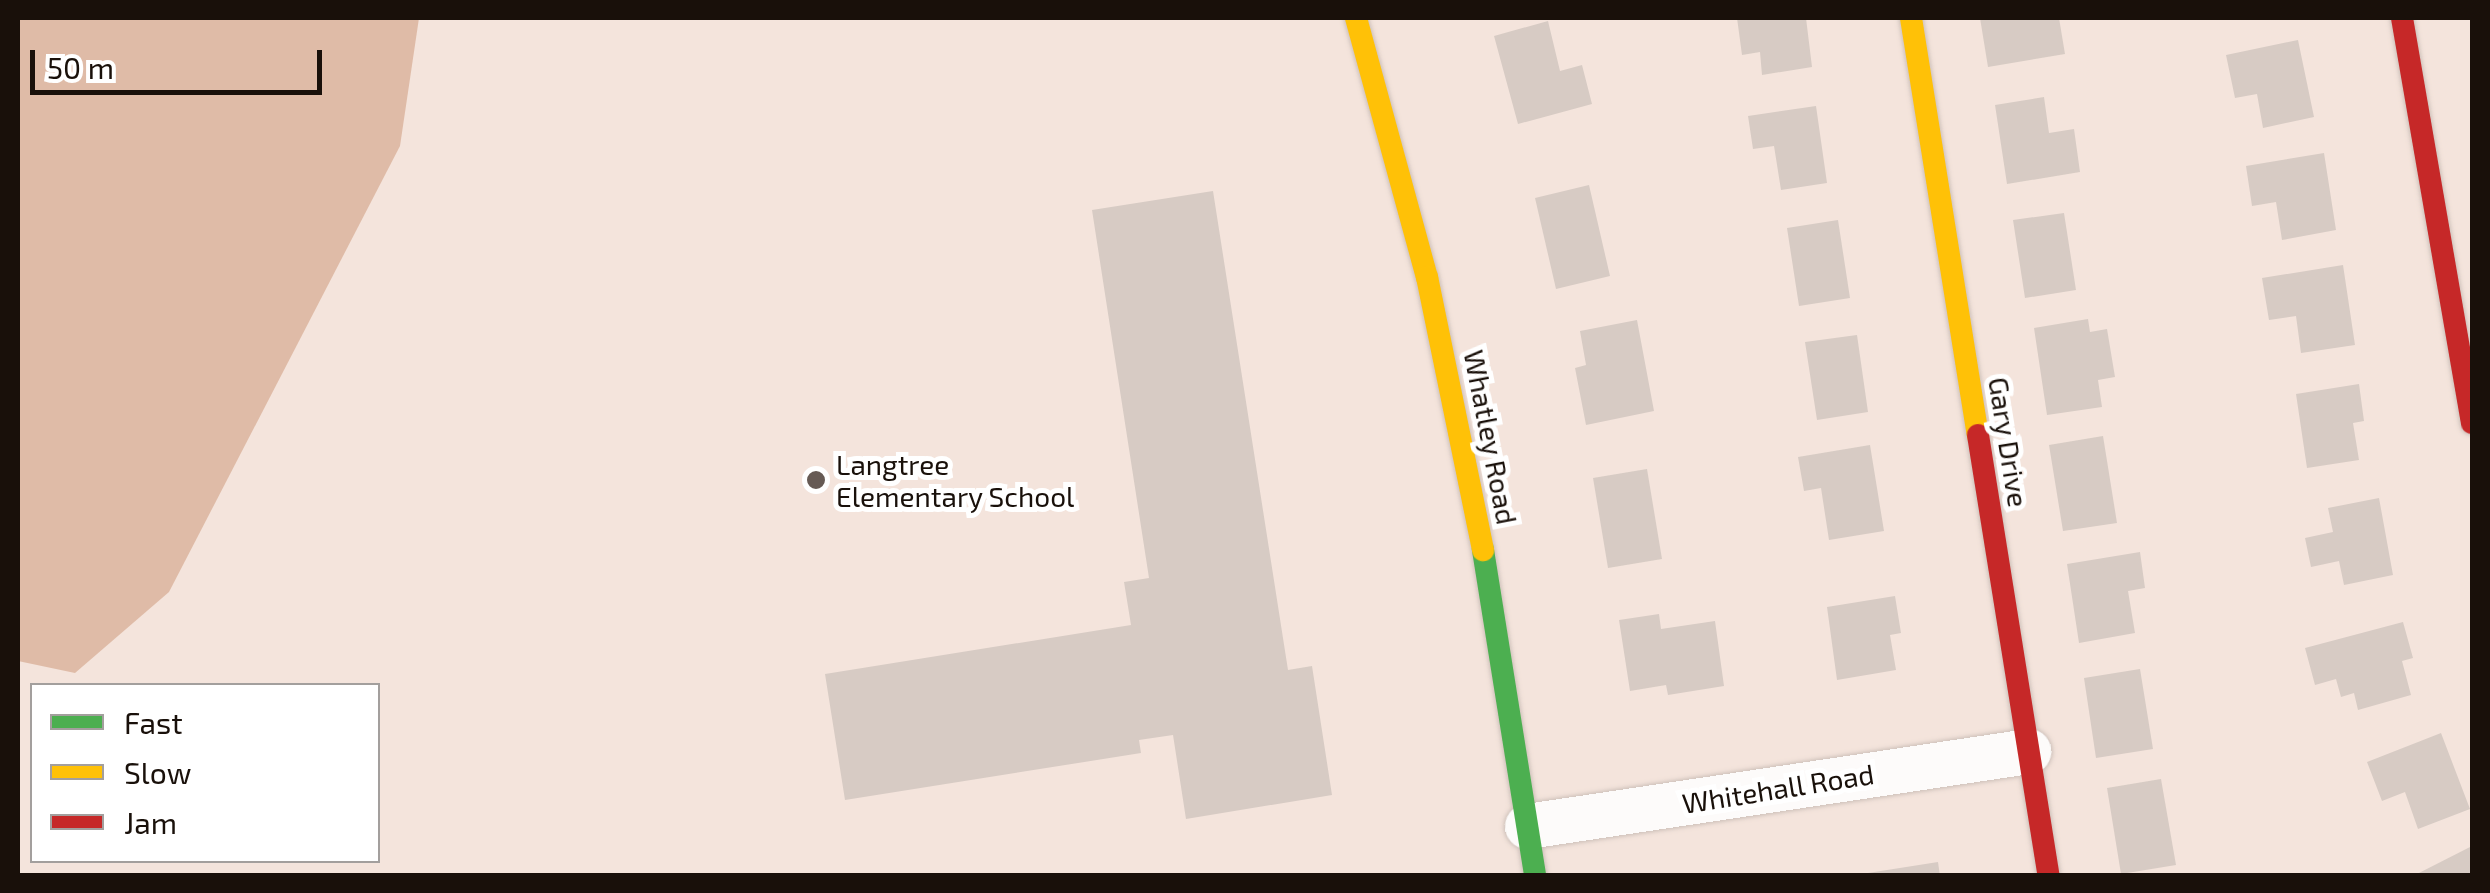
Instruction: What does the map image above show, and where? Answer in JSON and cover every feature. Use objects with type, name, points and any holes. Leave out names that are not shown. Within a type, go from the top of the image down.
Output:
[{"type":"street","name":"Whatley Road","points":[[1356,18],[1427,276],[1475,502],[1535,876]]},
{"type":"street","name":"Gary Drive","points":[[1911,18],[2048,876]]},
{"type":"street","points":[[2402,18],[2472,423]]},
{"type":"street","name":"Whitehall Road","points":[[1527,826],[2028,751]]},
{"type":"shaded area","points":[[18,18],[419,18],[400,146],[169,592],[75,673],[18,661]]},
{"type":"building","points":[[1737,18],[1806,18],[1812,67],[1762,75],[1760,52],[1742,55]]},
{"type":"building","points":[[1980,18],[2059,18],[2065,54],[1988,67]]},
{"type":"building","points":[[1548,21],[1560,71],[1582,65],[1592,104],[1518,124],[1494,36]]},
{"type":"building","points":[[2298,40],[2314,117],[2263,128],[2257,94],[2235,98],[2226,55]]},
{"type":"building","points":[[2044,97],[2049,133],[2074,129],[2080,172],[2007,184],[1995,105]]},
{"type":"building","points":[[1816,106],[1827,183],[1781,190],[1774,146],[1753,149],[1748,116]]},
{"type":"building","points":[[2324,153],[2336,230],[2282,240],[2276,202],[2252,206],[2246,166]]},
{"type":"building","points":[[1589,185],[1610,276],[1556,289],[1535,198]]},
{"type":"building","points":[[1213,191],[1288,670],[1312,666],[1332,795],[1186,819],[1173,735],[1139,740],[1141,753],[845,800],[825,674],[1131,625],[1124,582],[1149,578],[1092,210]]},
{"type":"building","points":[[2064,213],[2076,290],[2025,298],[2013,220]]},
{"type":"building","points":[[1838,220],[1850,298],[1799,306],[1787,228]]},
{"type":"building","points":[[2343,265],[2355,345],[2301,353],[2296,316],[2269,320],[2262,278]]},
{"type":"building","points":[[2088,319],[2090,332],[2107,329],[2115,377],[2098,380],[2102,407],[2047,415],[2034,328]]},
{"type":"building","points":[[1637,320],[1654,411],[1586,425],[1575,368],[1586,365],[1580,331]]},
{"type":"building","points":[[1857,335],[1868,412],[1817,420],[1805,342]]},
{"type":"building","points":[[2359,384],[2364,421],[2353,423],[2359,460],[2307,468],[2296,394]]},
{"type":"building","points":[[2103,436],[2117,523],[2063,531],[2049,445]]},
{"type":"building","points":[[1870,445],[1884,531],[1829,540],[1821,488],[1804,491],[1798,457]]},
{"type":"building","points":[[1647,469],[1662,559],[1608,568],[1593,478]]},
{"type":"building","points":[[2379,498],[2393,575],[2344,585],[2339,561],[2311,567],[2305,538],[2333,532],[2328,508]]},
{"type":"building","points":[[2140,552],[2145,588],[2128,591],[2135,633],[2079,643],[2067,564]]},
{"type":"building","points":[[1895,596],[1901,633],[1890,635],[1896,670],[1837,680],[1827,607]]},
{"type":"building","points":[[1659,614],[1661,629],[1715,621],[1724,686],[1668,695],[1666,685],[1630,691],[1619,620]]},
{"type":"building","points":[[2403,622],[2413,658],[2402,661],[2411,695],[2358,710],[2354,693],[2341,697],[2336,679],[2315,685],[2305,648]]},
{"type":"building","points":[[2140,669],[2153,749],[2096,758],[2084,678]]},
{"type":"building","points":[[2441,733],[2470,809],[2418,829],[2405,792],[2382,801],[2367,762]]},
{"type":"building","points":[[2161,779],[2176,865],[2121,874],[2107,788]]},
{"type":"building","points":[[2472,846],[2472,876],[2413,876]]},
{"type":"building","points":[[1938,862],[1940,876],[1868,876],[1868,873]]},
{"type":"traffic: fast","points":[[1483,550],[1535,876]]},
{"type":"traffic: slow","points":[[1356,18],[1427,277],[1483,550]]},
{"type":"traffic: slow","points":[[1911,18],[1978,435]]},
{"type":"traffic: jam","points":[[2402,18],[2472,423]]},
{"type":"traffic: jam","points":[[1978,435],[2049,876]]},
{"type":"place","name":"Langtree Elementary School","points":[[816,480]]}]
